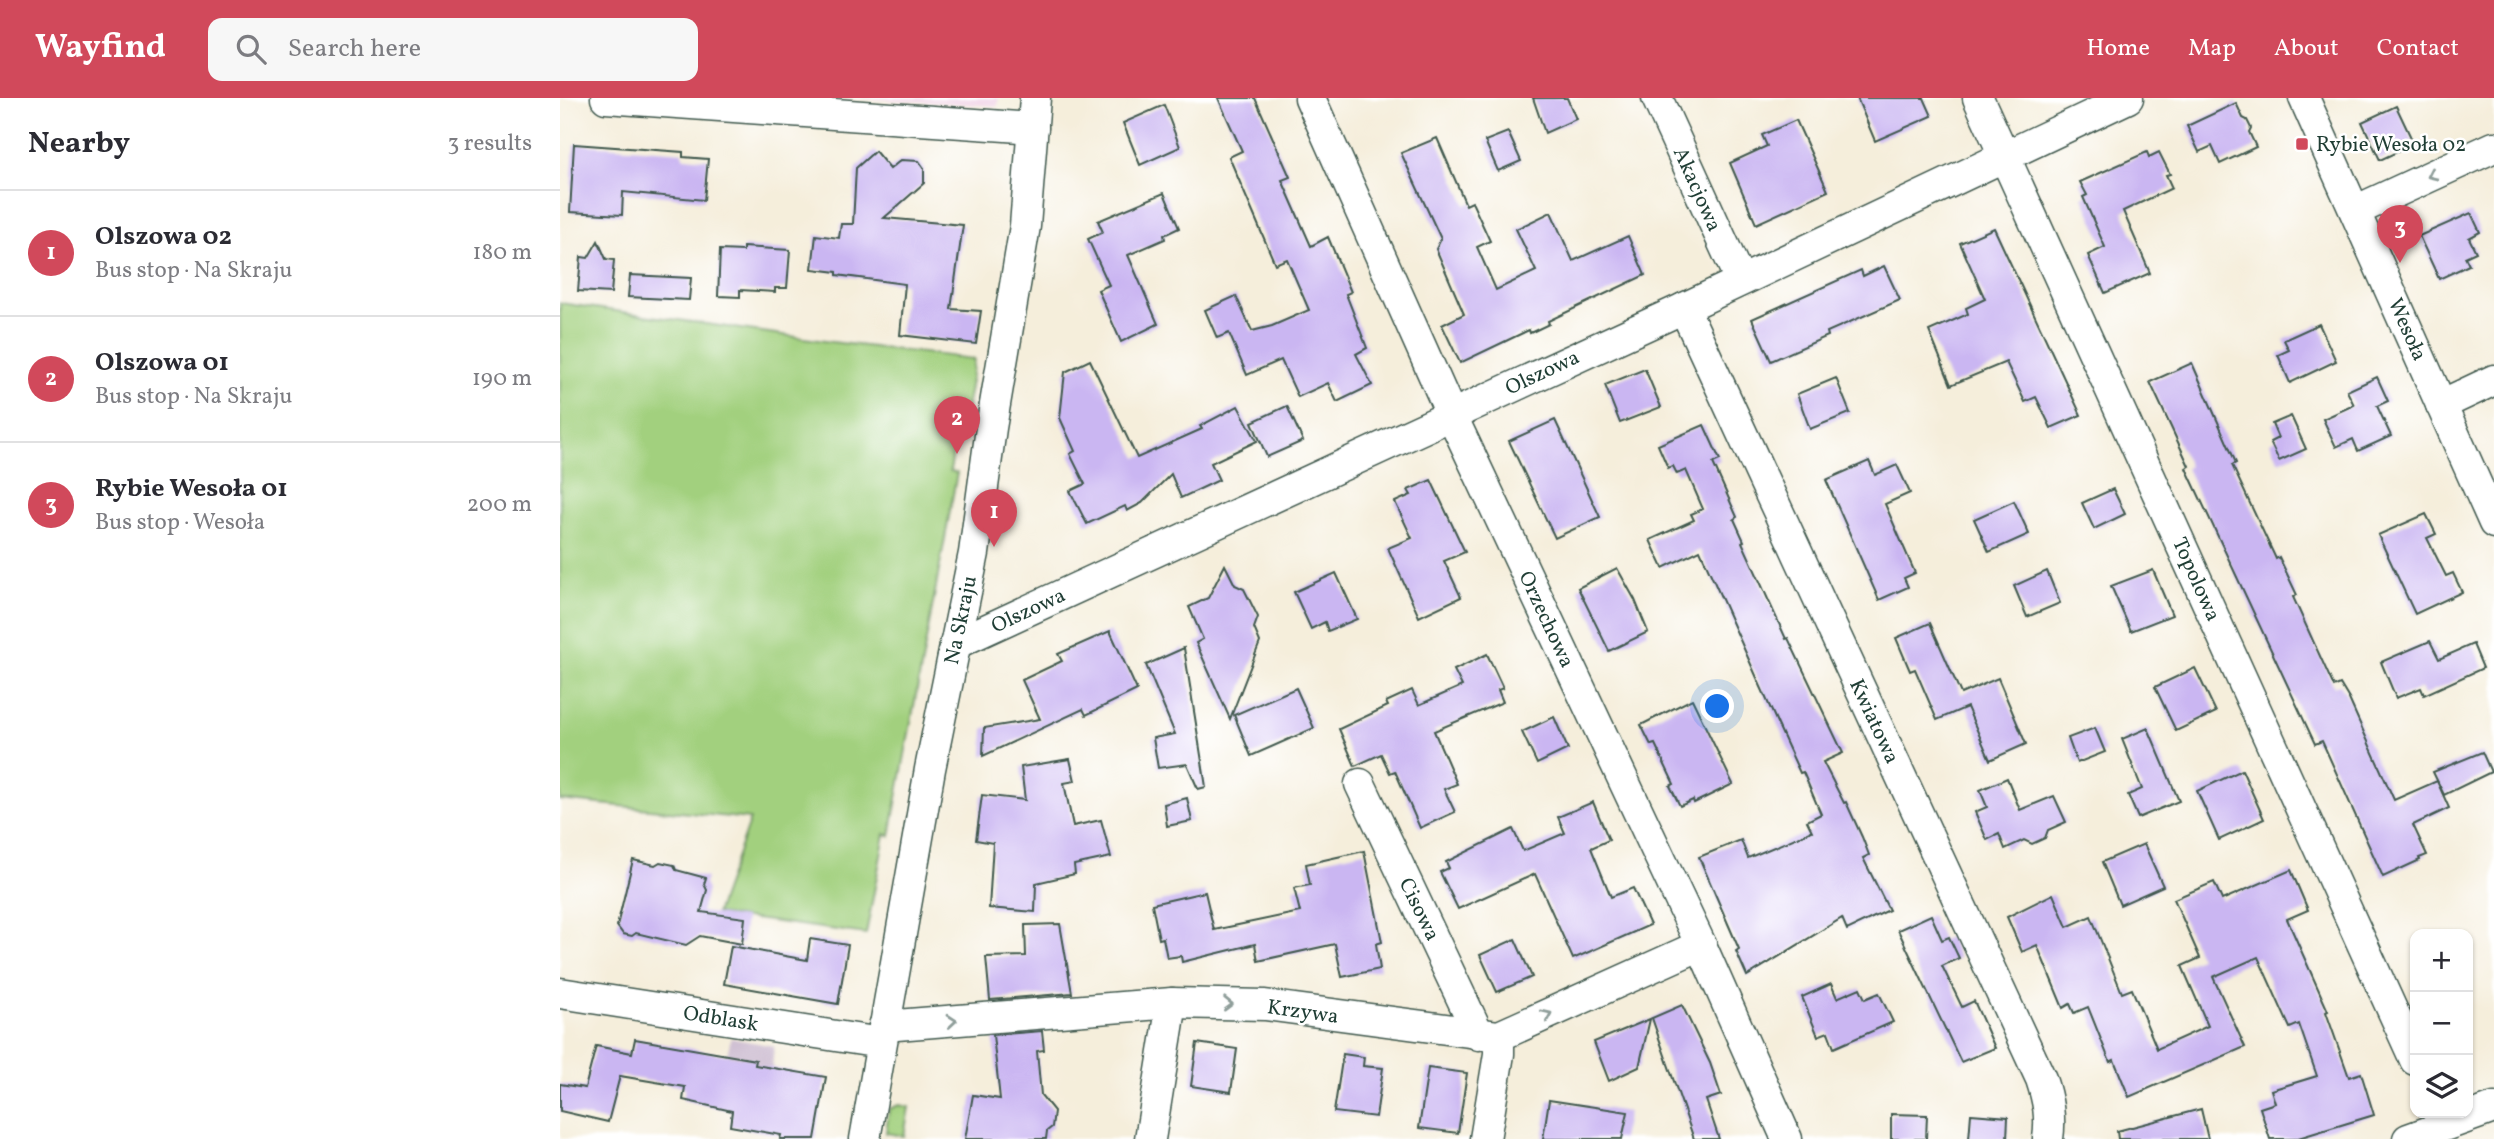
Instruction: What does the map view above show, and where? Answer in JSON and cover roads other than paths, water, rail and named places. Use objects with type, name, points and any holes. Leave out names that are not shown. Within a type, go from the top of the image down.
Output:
[{"type":"street","points":[[606,98],[1033,128]]},
{"type":"street","name":"Na Skraju","points":[[865,1139],[974,552],[991,428],[1025,226],[1035,98]]},
{"type":"street","name":"Orzechowa","points":[[1310,98],[1451,414],[1701,945],[1787,1139]]},
{"type":"street","name":"Akacjowa","points":[[1657,98],[1740,280]]},
{"type":"street","name":"Topolowa","points":[[1978,98],[2413,1055]]},
{"type":"street","name":"Olszowa","points":[[955,643],[1684,307],[2128,98]]},
{"type":"street","name":"Wesoła","points":[[2304,98],[2494,523]]},
{"type":"street","points":[[2355,211],[2494,147]]},
{"type":"street","name":"Kwiatowa","points":[[1684,307],[2041,1079],[2048,1098],[2051,1121],[2048,1139]]},
{"type":"street","points":[[2441,405],[2494,380]]},
{"type":"street","name":"Cisowa","points":[[1360,784],[1489,1036]]},
{"type":"street","points":[[1485,1139],[1499,1054],[1489,1036],[1701,945]]},
{"type":"street","name":"Odblask","points":[[560,993],[883,1035]]},
{"type":"street","points":[[1150,1139],[1172,1003]]},
{"type":"street","name":"Krzywa","points":[[883,1035],[1172,1003],[1265,1005],[1489,1036]]},
{"type":"street","points":[[2408,1139],[2442,1120],[2494,1108]]},
{"type":"place","name":"Rybie Wesoła 02","points":[[2302,144]]},
{"type":"place","name":"Rybie Wesoła 01","points":[[2400,263]]},
{"type":"place","name":"Olszowa 01","points":[[957,454]]},
{"type":"place","name":"Olszowa 02","points":[[994,547]]}]
